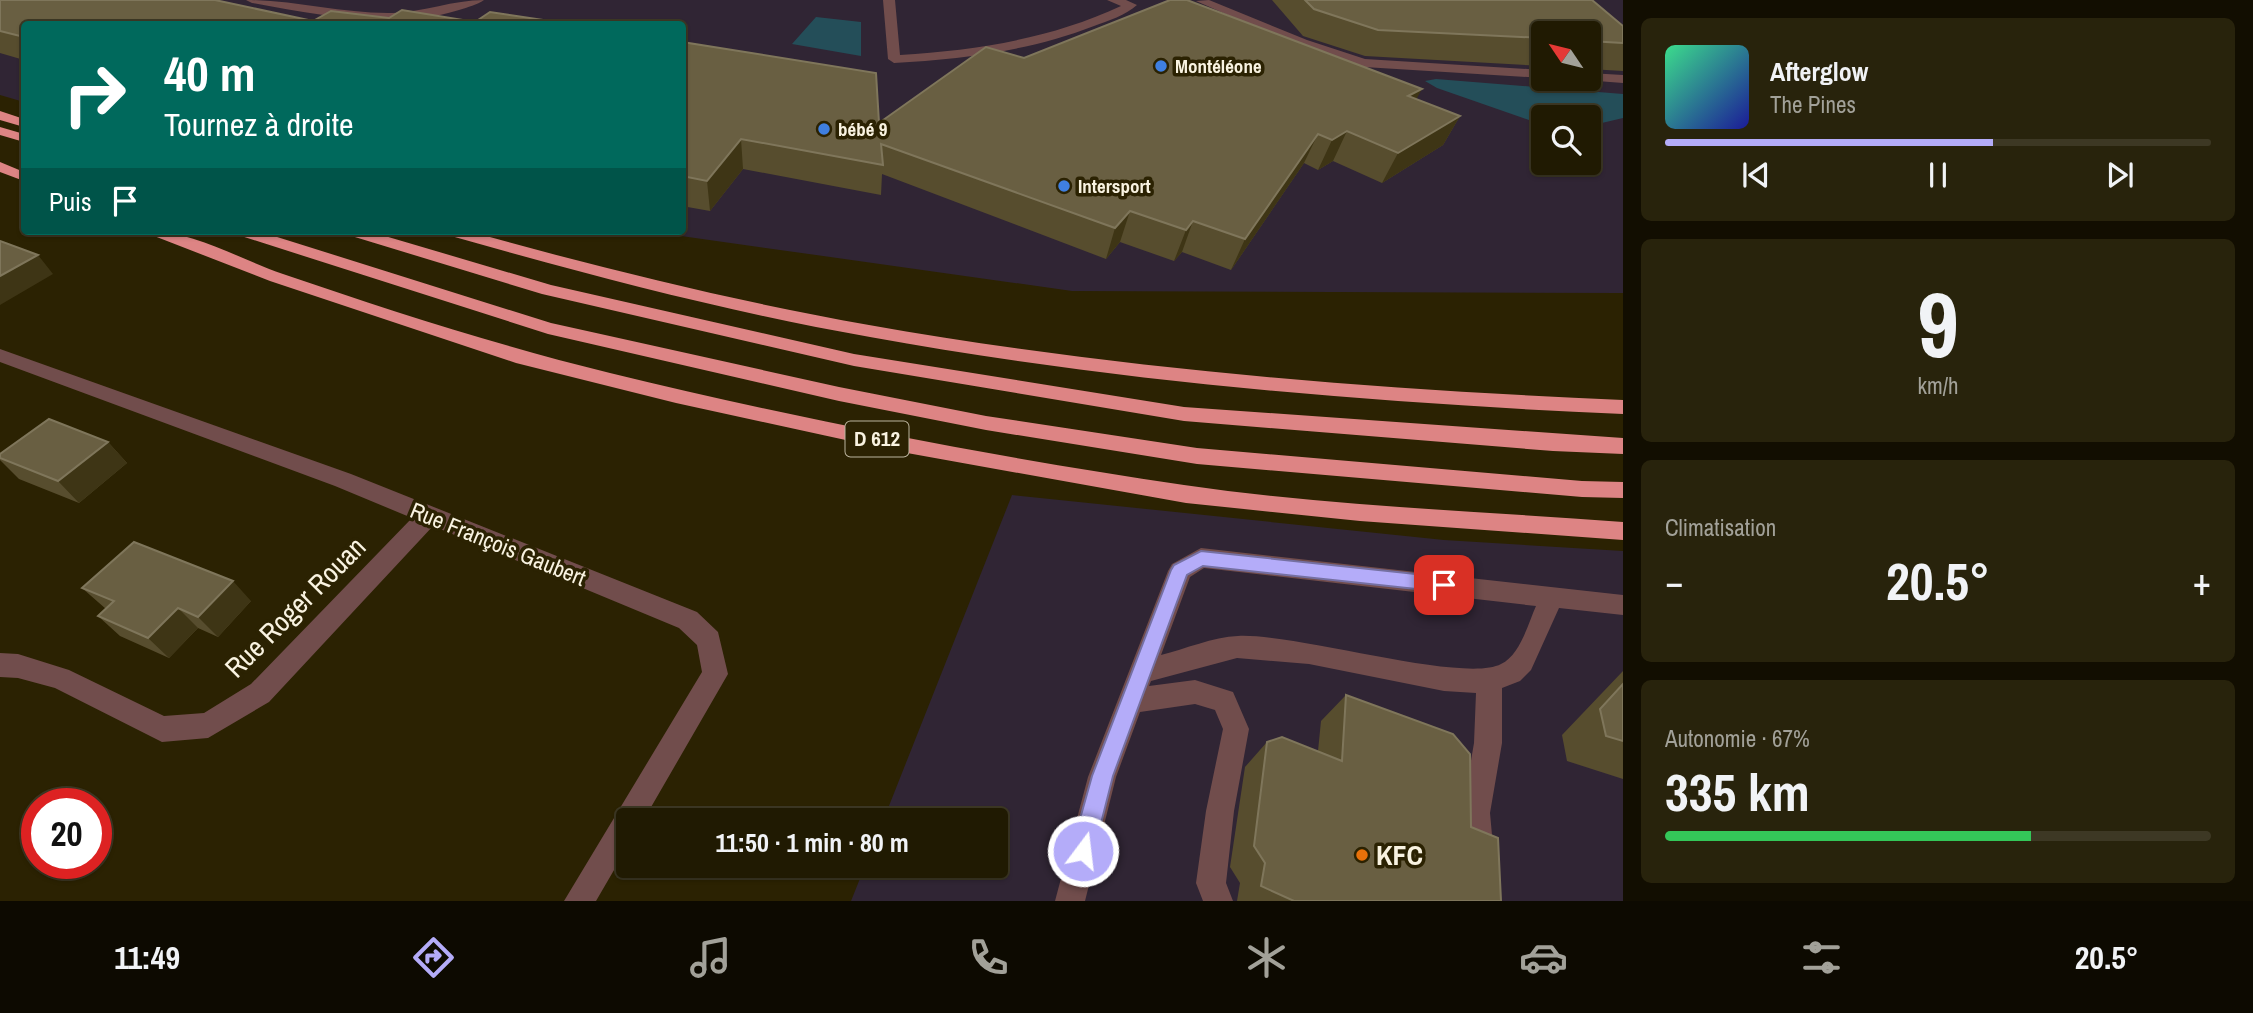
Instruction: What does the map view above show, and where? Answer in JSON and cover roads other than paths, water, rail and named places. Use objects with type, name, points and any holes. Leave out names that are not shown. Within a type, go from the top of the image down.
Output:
[{"type":"highway","points":[[0,117],[21,124]]},
{"type":"highway","points":[[0,131],[21,137]]},
{"type":"highway","points":[[0,163],[21,167]]},
{"type":"highway","points":[[0,163],[21,175]]},
{"type":"highway","name":"D 612","points":[[165,235],[276,278],[523,358],[676,396],[882,440],[1186,495],[1360,512],[1623,531]]},
{"type":"highway","name":"D 612","points":[[254,235],[548,328],[839,394],[986,423],[1197,456],[1582,489],[1623,490]]},
{"type":"highway","points":[[364,235],[548,290],[854,360],[1184,414],[1623,446]]},
{"type":"highway","points":[[465,235],[605,273],[869,331],[1210,380],[1463,401],[1623,407]]},
{"type":"street","points":[[252,0],[370,18],[429,15],[478,0]]},
{"type":"street","points":[[890,0],[894,59],[955,56],[1049,40],[1131,5],[1113,0]]},
{"type":"street","points":[[1199,1],[1226,0]]},
{"type":"street","points":[[1199,1],[1303,43],[1364,63],[1531,73]]},
{"type":"street","points":[[1601,78],[1623,79]]},
{"type":"street","name":"Rue François Gaubert","points":[[0,355],[343,480],[688,620],[709,640],[715,674],[579,901]]},
{"type":"street","name":"Rue Roger Rouan","points":[[0,665],[19,666],[60,678],[162,729],[208,725],[260,693],[428,516]]},
{"type":"street","points":[[1069,901],[1102,776],[1180,570],[1201,558],[1623,605]]},
{"type":"street","points":[[1142,672],[1237,648],[1309,653],[1444,679],[1489,681],[1518,667],[1552,596]]},
{"type":"street","points":[[1483,901],[1476,813],[1488,743],[1489,681]]},
{"type":"street","points":[[1131,701],[1195,692],[1224,701],[1236,729],[1220,811],[1211,883],[1218,901]]},
{"type":"water","points":[[816,17],[861,22],[861,56],[792,44]]},
{"type":"water","points":[[1436,79],[1531,87],[1531,91],[1623,94],[1623,118],[1601,123],[1601,105],[1531,105],[1531,121],[1437,88],[1425,81]]},
{"type":"place","name":"Montéléone","points":[[1161,66]]},
{"type":"place","name":"bébé 9","points":[[824,129]]},
{"type":"place","name":"Intersport","points":[[1064,186]]},
{"type":"place","name":"KFC","points":[[1362,855]]}]
